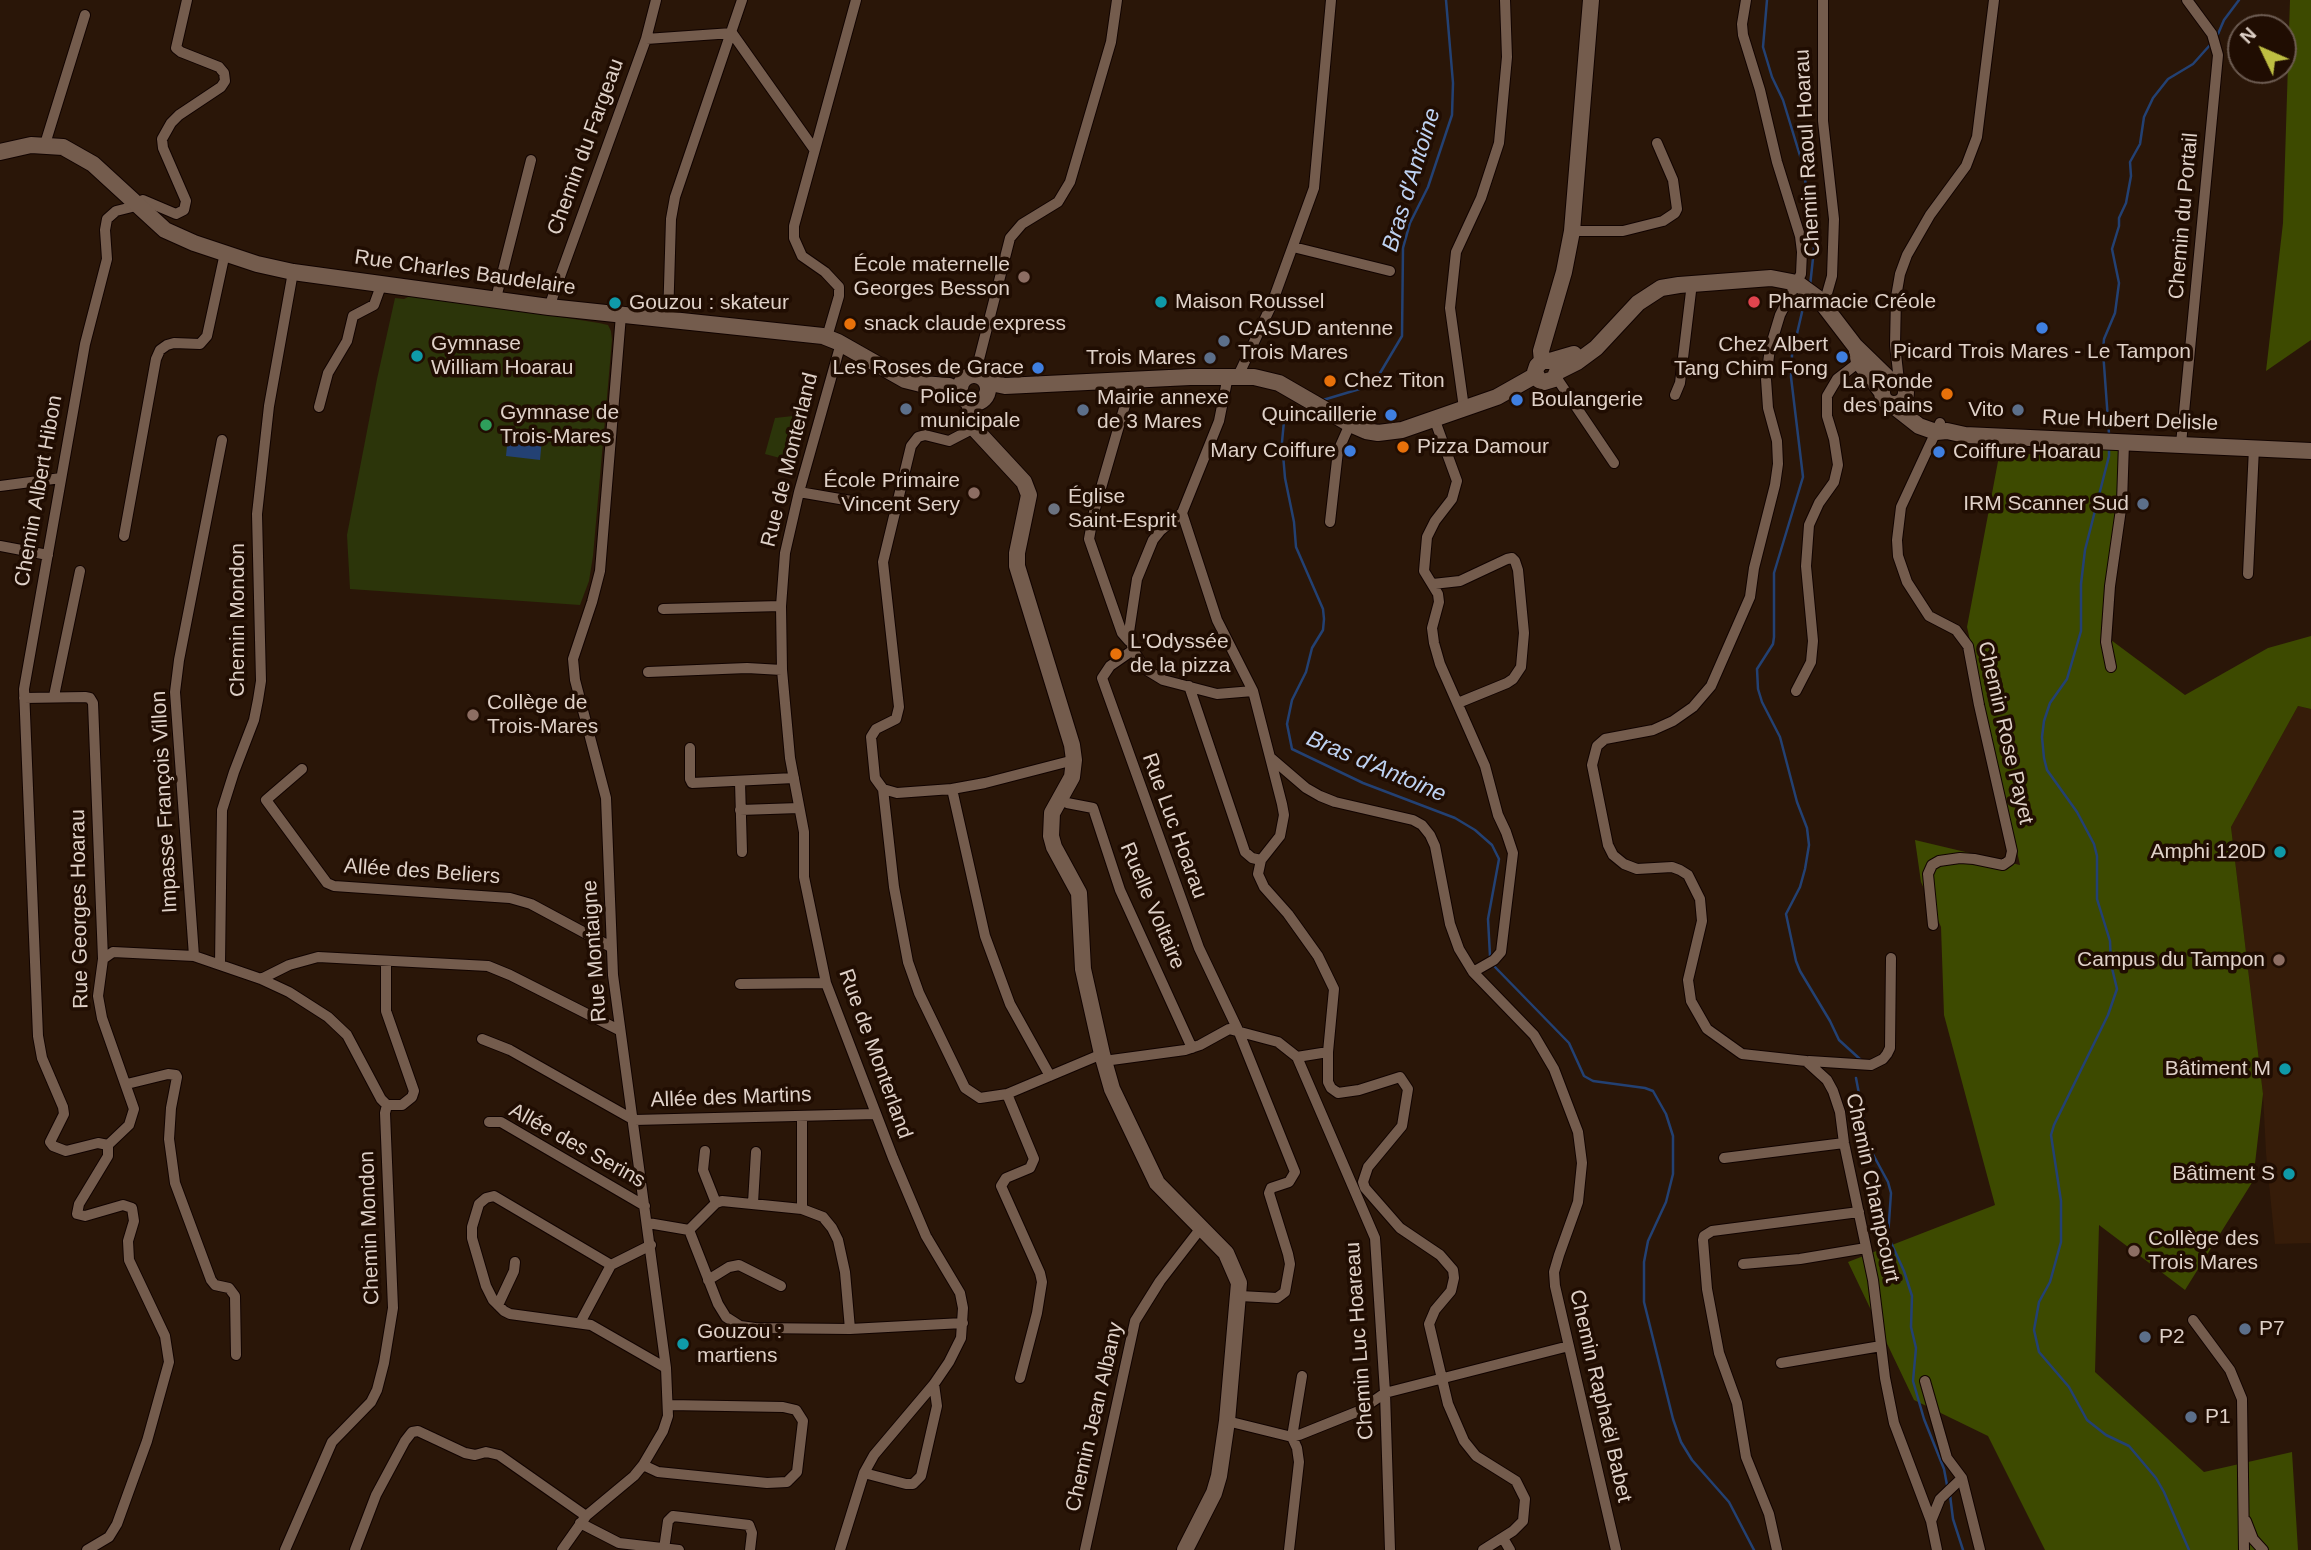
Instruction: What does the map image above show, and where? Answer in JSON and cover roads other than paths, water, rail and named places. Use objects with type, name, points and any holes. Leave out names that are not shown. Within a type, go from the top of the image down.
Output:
[{"type":"main road","points":[[1547,371],[1541,351],[1573,231],[1591,0]]},
{"type":"main road","name":"Rue Charles Baudelaire","points":[[0,152],[15,147],[45,144],[63,148],[79,155],[164,230],[257,264],[293,272],[549,307],[834,340],[905,380],[971,396],[1005,386],[1233,376],[1279,383],[1366,431],[1391,432],[1497,397],[1547,371]]},
{"type":"main road","name":"Rue Hubert Delisle","points":[[1547,371],[1601,340],[1638,303],[1661,288],[1692,283],[1771,278],[1800,285],[1821,301],[1919,426],[1965,435],[2311,451]]},
{"type":"main road","name":"Rue Hubert Delisle","points":[[1856,346],[1859,362],[1893,391]]},
{"type":"main road","points":[[971,396],[1028,489],[1017,566],[1069,734],[1074,760],[1072,777],[1052,813],[1051,836],[1054,847],[1079,893],[1083,969],[1112,1089],[1157,1183],[1226,1253],[1240,1283],[1227,1421],[1216,1484],[1185,1550]]},
{"type":"street","points":[[136,204],[143,200],[176,214],[184,210],[186,201],[163,148],[162,139],[171,123],[221,87],[225,81],[224,73],[219,67],[176,48],[187,0]]},
{"type":"street","name":"Chemin du Fargeau","points":[[549,307],[646,39],[656,0]]},
{"type":"street","points":[[668,320],[671,219],[675,197],[742,0]]},
{"type":"street","points":[[814,149],[856,0]]},
{"type":"street","points":[[1117,0],[1111,42],[1070,182],[1058,202],[1021,224],[1010,238],[971,396],[949,441],[925,435],[913,443],[883,562],[899,707],[896,719],[876,729],[870,743],[875,778],[883,789],[894,887],[908,962],[919,993],[965,1088],[980,1098],[1007,1094],[1103,1057],[1192,1048],[1222,1032],[1238,1030],[1278,1042],[1297,1057],[1328,1052]]},
{"type":"street","points":[[1132,647],[1129,632],[1135,586],[1144,560],[1160,530],[1182,513],[1219,421],[1233,376],[1271,306],[1314,188],[1331,0]]},
{"type":"street","points":[[1464,408],[1450,308],[1456,252],[1481,198],[1499,143],[1507,57],[1505,0]]},
{"type":"street","points":[[1746,0],[1742,24],[1744,35],[1777,162],[1800,236],[1802,252],[1800,285],[1780,315],[1770,348],[1766,379],[1769,408],[1777,441],[1778,464],[1750,597],[1711,686],[1703,698],[1673,721],[1653,730],[1605,739],[1597,746],[1592,765],[1608,845],[1613,855],[1624,864],[1637,869],[1672,867],[1688,875],[1700,899],[1702,921],[1688,980],[1691,1001],[1707,1029],[1742,1054],[1806,1061],[1871,1065],[1877,1063],[1890,1048],[1891,958]]},
{"type":"street","name":"Chemin Raoul Hoarau","points":[[1821,301],[1832,276],[1834,219],[1823,121],[1823,0]]},
{"type":"street","points":[[1893,391],[1896,297],[1900,274],[1907,255],[1930,215],[1966,166],[1977,137],[1994,0]]},
{"type":"street","name":"Chemin du Portail","points":[[2181,444],[2218,55],[2212,34],[2187,0]]},
{"type":"street","points":[[45,144],[85,15]]},
{"type":"street","points":[[646,39],[732,33]]},
{"type":"street","points":[[732,33],[814,149]]},
{"type":"street","points":[[1573,231],[1623,231],[1663,221],[1675,213],[1678,209],[1673,180],[1657,143]]},
{"type":"street","name":"Rue de Monterland","points":[[814,149],[794,226],[794,238],[802,256],[825,272],[839,287],[839,296],[834,340],[785,553],[781,606],[782,670],[794,778],[804,832],[804,877],[826,983],[892,1158],[926,1236],[960,1293],[963,1323]]},
{"type":"street","points":[[496,298],[531,160]]},
{"type":"street","name":"Chemin Albert Hibon","points":[[108,1145],[98,1143],[66,1151],[50,1142],[64,1114],[42,1058],[38,1036],[24,698],[85,344],[107,259],[106,224],[109,216],[116,211],[136,204]]},
{"type":"street","points":[[1293,247],[1390,271]]},
{"type":"street","points":[[124,536],[156,359],[167,345],[200,344],[207,337],[225,253]]},
{"type":"street","name":"Chemin Mondon","points":[[220,965],[222,810],[254,720],[261,681],[257,514],[269,406],[293,272]]},
{"type":"street","points":[[319,407],[328,373],[346,341],[353,316],[374,305],[382,283]]},
{"type":"street","points":[[1675,395],[1679,383],[1692,283]]},
{"type":"street","name":"Rue Montaigne","points":[[562,1550],[583,1520],[643,1465],[663,1431],[668,1405],[648,1223],[619,1030],[611,947],[606,798],[575,680],[573,659],[600,571],[621,316]]},
{"type":"street","points":[[1796,691],[1811,662],[1813,642],[1806,566],[1809,525],[1819,503],[1834,482],[1838,465],[1827,416],[1827,396],[1837,379],[1859,362]]},
{"type":"street","points":[[1547,371],[1604,444],[1614,463]]},
{"type":"street","points":[[1132,381],[1094,512],[1090,545],[1122,632],[1150,674],[1223,694],[1253,691]]},
{"type":"street","points":[[1434,418],[1457,481],[1451,499],[1427,537],[1424,571],[1433,584],[1439,602],[1432,628],[1434,643],[1440,664],[1485,766],[1498,816],[1513,853],[1501,952],[1494,960],[1473,972]]},
{"type":"street","points":[[1330,522],[1338,451],[1350,424]]},
{"type":"street","name":"Chemin Rose Payet","points":[[1933,925],[1928,874],[1932,865],[1939,861],[1960,858],[2003,865],[2010,860],[2012,851],[1968,646],[1956,630],[1929,616],[1907,582],[1898,556],[1901,507],[1941,429]]},
{"type":"street","name":"Impasse François Villon","points":[[194,956],[175,692],[222,440]]},
{"type":"street","points":[[2111,667],[2106,642],[2110,586],[2122,502],[2121,443]]},
{"type":"street","points":[[2248,574],[2254,448]]},
{"type":"street","points":[[0,486],[61,478]]},
{"type":"street","points":[[799,492],[898,509]]},
{"type":"street","points":[[1182,513],[1217,620],[1253,691],[1284,815],[1280,836],[1261,860],[1258,874],[1264,887],[1305,936],[1334,989],[1328,1082],[1338,1093],[1374,1087],[1396,1077],[1404,1080],[1408,1089],[1402,1126],[1368,1167],[1363,1182],[1365,1188],[1400,1228],[1440,1255],[1453,1270],[1451,1291],[1435,1310],[1429,1324],[1448,1404],[1464,1441],[1476,1456],[1516,1481],[1525,1499],[1523,1521],[1483,1550]]},
{"type":"street","points":[[0,546],[48,555]]},
{"type":"street","points":[[1433,584],[1460,581],[1512,558],[1518,570],[1524,633],[1521,667],[1507,683],[1458,703]]},
{"type":"street","points":[[24,698],[54,696],[80,571]]},
{"type":"street","points":[[663,609],[781,606]]},
{"type":"street","name":"Rue Luc Hoarau","points":[[1132,647],[1105,671],[1102,678],[1104,688],[1194,936],[1238,1030],[1295,1172],[1289,1182],[1271,1188],[1269,1193],[1290,1264],[1284,1293],[1278,1298],[1240,1296]]},
{"type":"street","points":[[649,672],[747,668],[782,670]]},
{"type":"street","points":[[1189,686],[1245,852],[1252,858],[1261,860]]},
{"type":"street","name":"Rue Georges Hoarau","points":[[54,696],[90,698],[93,703],[103,959],[99,984],[100,1007],[104,1026],[127,1084],[134,1115],[129,1125],[108,1145]]},
{"type":"street","points":[[690,748],[692,783],[794,778]]},
{"type":"street","name":"Chemin Raphaël Babet","points":[[1271,758],[1306,788],[1320,796],[1413,820],[1422,825],[1435,846],[1450,925],[1459,949],[1473,972],[1534,1035],[1555,1069],[1578,1132],[1582,1163],[1578,1202],[1554,1272],[1558,1302],[1616,1550]]},
{"type":"street","points":[[883,789],[897,793],[952,789],[1074,760]]},
{"type":"street","name":"Allée des Beliers","points":[[302,769],[266,800],[327,883],[334,886],[510,898],[531,904],[611,947]]},
{"type":"street","points":[[740,782],[742,852]]},
{"type":"street","points":[[952,789],[985,936],[1010,1004],[1050,1076]]},
{"type":"street","name":"Ruelle Voltaire","points":[[1060,799],[1093,808],[1120,890],[1192,1048]]},
{"type":"street","points":[[740,810],[799,808]]},
{"type":"street","points":[[103,959],[113,952],[194,956],[261,979],[289,992],[339,1026],[381,1098],[387,1105],[402,1105],[412,1097],[414,1091],[387,1011],[386,961]]},
{"type":"street","points":[[261,979],[289,965],[318,957],[488,967],[510,975],[619,1030]]},
{"type":"street","points":[[740,984],[826,983]]},
{"type":"street","name":"Allée des Martins","points":[[482,1038],[510,1050],[634,1120],[876,1114]]},
{"type":"street","name":"Chemin Luc Hoareau","points":[[1297,1057],[1375,1238],[1385,1393],[1390,1550]]},
{"type":"street","name":"Chemin Champcourt","points":[[1806,1061],[1828,1080],[1840,1112],[1873,1280],[1894,1423],[1931,1521],[1937,1550]]},
{"type":"street","points":[[127,1084],[168,1074],[177,1077],[169,1139],[175,1183],[211,1280],[215,1285],[229,1288],[235,1296],[236,1355]]},
{"type":"street","points":[[1007,1094],[1034,1161],[1026,1171],[1006,1178],[1001,1186],[1041,1273],[1042,1282],[1020,1378]]},
{"type":"street","name":"Chemin Mondon","points":[[285,1550],[332,1442],[372,1402],[384,1363],[393,1308],[387,1105]]},
{"type":"street","points":[[802,1116],[802,1209]]},
{"type":"street","name":"Allée des Serins","points":[[489,1122],[501,1122],[645,1206]]},
{"type":"street","points":[[1724,1158],[1844,1143]]},
{"type":"street","points":[[87,1550],[108,1537],[117,1524],[148,1441],[169,1362],[165,1336],[129,1260],[128,1241],[134,1221],[132,1209],[123,1205],[85,1216],[77,1214],[79,1204],[108,1156],[108,1145]]},
{"type":"street","points":[[705,1151],[703,1170],[716,1203]]},
{"type":"street","points":[[753,1203],[756,1152]]},
{"type":"street","points":[[611,1265],[498,1197],[490,1196],[479,1204],[471,1238],[486,1286],[498,1305],[510,1314],[580,1323],[605,1331],[666,1368]]},
{"type":"street","points":[[689,1230],[716,1203],[726,1200],[802,1209],[823,1217],[838,1240],[845,1272],[850,1329]]},
{"type":"street","points":[[1777,1550],[1769,1514],[1746,1457],[1737,1404],[1719,1353],[1707,1289],[1703,1240],[1704,1236],[1712,1231],[1859,1212]]},
{"type":"street","points":[[648,1223],[689,1230]]},
{"type":"street","name":"Chemin Jean Albany","points":[[1085,1550],[1135,1321],[1160,1281],[1201,1228]]},
{"type":"street","points":[[689,1230],[726,1317],[740,1326],[850,1329],[963,1323],[956,1348],[934,1384],[874,1455],[864,1473],[840,1550]]},
{"type":"street","points":[[580,1323],[611,1265],[650,1245]]},
{"type":"street","points":[[1743,1264],[1800,1259],[1866,1248]]},
{"type":"street","points":[[498,1305],[514,1271],[515,1262]]},
{"type":"street","points":[[708,1280],[729,1267],[739,1265],[781,1286]]},
{"type":"street","points":[[2193,1320],[2231,1370],[2242,1399],[2244,1550]]},
{"type":"street","points":[[1227,1421],[1292,1437],[1359,1411],[1385,1393],[1569,1346]]},
{"type":"street","points":[[1781,1363],[1881,1346]]},
{"type":"street","points":[[1289,1550],[1299,1462],[1292,1437],[1302,1376]]},
{"type":"street","points":[[1925,1381],[1947,1458],[1962,1478],[1980,1550]]},
{"type":"street","points":[[864,1473],[906,1484],[913,1484],[921,1476],[937,1406],[934,1384]]},
{"type":"street","points":[[643,1465],[658,1472],[767,1483],[787,1482],[797,1472],[803,1421],[796,1410],[783,1407],[668,1405]]},
{"type":"street","points":[[355,1550],[376,1495],[405,1441],[412,1432],[418,1431],[465,1453],[475,1455],[486,1452],[499,1455],[583,1520],[619,1543],[679,1550]]},
{"type":"street","points":[[1931,1521],[1940,1499],[1962,1478]]},
{"type":"street","points":[[664,1549],[668,1521],[673,1516],[748,1525],[752,1533],[750,1550]]},
{"type":"street","points":[[2245,1519],[2253,1539],[2263,1550]]},
{"type":"street","points":[[1503,1538],[1510,1550]]},
{"type":"water","points":[[508,435],[542,439],[540,460],[506,456]]},
{"type":"waterway","name":"Bras d'Antoine","points":[[1323,400],[1373,385],[1402,336],[1403,248],[1410,223],[1428,187],[1452,115],[1453,83],[1446,0]]},
{"type":"waterway","points":[[1767,0],[1763,47],[1772,77],[1783,100],[1806,185],[1814,249],[1810,286]]},
{"type":"waterway","points":[[2218,34],[2224,20],[2239,0]]},
{"type":"waterway","points":[[2109,434],[2103,351],[2104,339],[2115,313],[2119,283],[2112,249],[2119,218],[2126,203],[2131,176],[2130,162],[2140,144],[2144,117],[2153,98],[2168,79],[2193,64],[2210,45]]},
{"type":"waterway","points":[[1806,295],[1792,355],[1791,377],[1803,477],[1774,573],[1774,637],[1773,644],[1757,669],[1758,689],[1780,737],[1797,802],[1807,828],[1809,845],[1805,869],[1800,887],[1786,914],[1796,961],[1839,1040],[1861,1060]]},
{"type":"waterway","name":"Bras d'Antoine","points":[[1308,408],[1284,421],[1282,442],[1296,547],[1323,609],[1324,619],[1323,630],[1312,648],[1306,672],[1292,700],[1287,724],[1292,749],[1363,783],[1455,818],[1492,845],[1499,859],[1488,919],[1490,956]]},
{"type":"waterway","points":[[2109,448],[2085,550],[2081,584],[2081,631],[2067,679],[2050,703],[2042,737],[2047,770],[2077,812],[2094,844],[2097,856],[2097,899],[2110,941],[2111,964],[2117,989],[2108,1015],[2051,1135],[2061,1201],[2061,1242],[2050,1282],[2039,1302],[2034,1330],[2039,1352],[2069,1387],[2087,1420],[2106,1435],[2129,1446],[2156,1478],[2189,1550]]},
{"type":"waterway","name":"Bras d'Antoine","points":[[1494,966],[1569,1043],[1584,1076],[1593,1081],[1653,1091],[1666,1114],[1673,1136],[1673,1174],[1666,1202],[1648,1241],[1644,1262],[1644,1302],[1681,1442],[1692,1460],[1729,1502],[1754,1550]]},
{"type":"waterway","points":[[1856,1078],[1869,1147],[1891,1193],[1888,1236],[1912,1296],[1911,1327],[1916,1348],[1913,1381],[1924,1419],[1944,1469],[1947,1485]]},
{"type":"waterway","points":[[1950,1495],[1953,1519],[1963,1550]]},
{"type":"place","name":"École maternelle Georges Besson","points":[[1024,277]]},
{"type":"place","name":"Maison Roussel","points":[[1161,302]]},
{"type":"place","name":"Pharmacie Créole","points":[[1754,302]]},
{"type":"place","name":"Gouzou : skateur","points":[[615,303]]},
{"type":"place","name":"snack claude express","points":[[850,324]]},
{"type":"place","name":"Picard Trois Mares - Le Tampon","points":[[2042,328]]},
{"type":"place","name":"CASUD antenne Trois Mares","points":[[1224,341]]},
{"type":"place","name":"Gymnase William Hoarau","points":[[417,356]]},
{"type":"place","name":"Chez Albert Tang Chim Fong","points":[[1842,357]]},
{"type":"place","name":"Trois Mares","points":[[1210,358]]},
{"type":"place","name":"Les Roses de Grace","points":[[1038,368]]},
{"type":"place","name":"Chez Titon","points":[[1330,381]]},
{"type":"place","name":"La Ronde des pains","points":[[1947,394]]},
{"type":"place","name":"Boulangerie","points":[[1517,400]]},
{"type":"place","name":"Police municipale","points":[[906,409]]},
{"type":"place","name":"Mairie annexe de 3 Mares","points":[[1083,410]]},
{"type":"place","name":"Vito","points":[[2018,410]]},
{"type":"place","name":"Quincaillerie","points":[[1391,415]]},
{"type":"place","name":"Gymnase de Trois-Mares","points":[[486,425]]},
{"type":"place","name":"Pizza Damour","points":[[1403,447]]},
{"type":"place","name":"Mary Coiffure","points":[[1350,451]]},
{"type":"place","name":"Coiffure Hoarau","points":[[1939,452]]},
{"type":"place","name":"École Primaire Vincent Sery","points":[[974,493]]},
{"type":"place","name":"IRM Scanner Sud","points":[[2143,504]]},
{"type":"place","name":"Église Saint-Esprit","points":[[1054,509]]},
{"type":"place","name":"L'Odyssée de la pizza","points":[[1116,654]]},
{"type":"place","name":"Collège de Trois-Mares","points":[[473,715]]},
{"type":"place","name":"Amphi 120D","points":[[2280,852]]},
{"type":"place","name":"Campus du Tampon","points":[[2279,960]]},
{"type":"place","name":"Bâtiment M","points":[[2285,1069]]},
{"type":"place","name":"Bâtiment S","points":[[2289,1174]]},
{"type":"place","name":"Collège des Trois Mares","points":[[2134,1251]]},
{"type":"place","name":"P7","points":[[2245,1329]]},
{"type":"place","name":"P2","points":[[2145,1337]]},
{"type":"place","name":"Gouzou : martiens","points":[[683,1344]]},
{"type":"place","name":"P1","points":[[2191,1417]]}]
